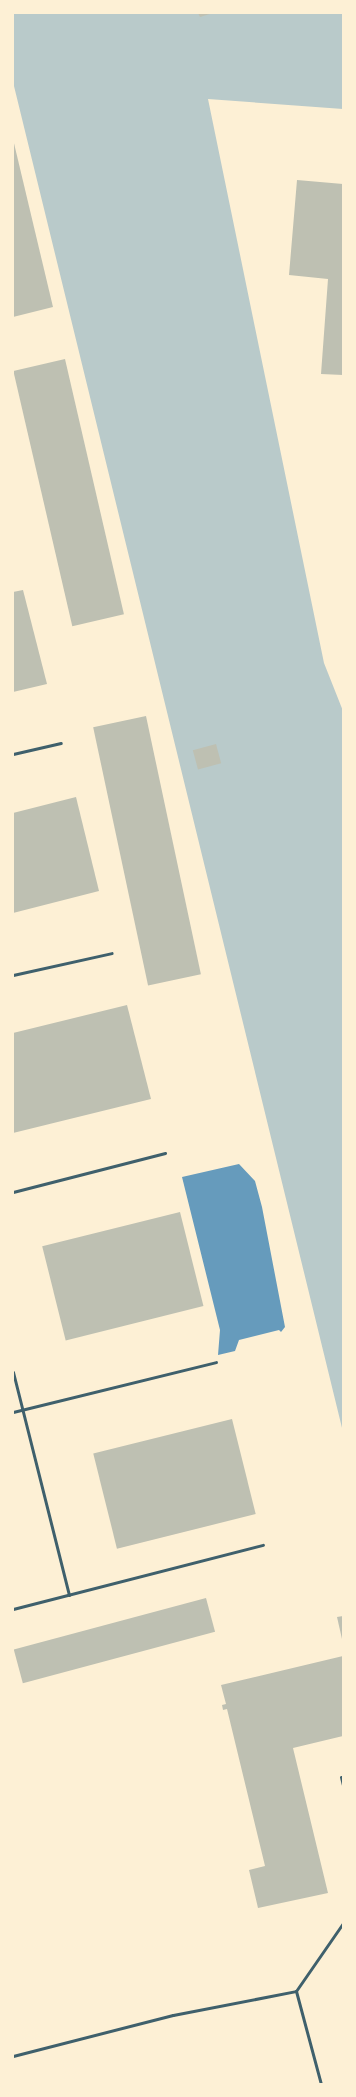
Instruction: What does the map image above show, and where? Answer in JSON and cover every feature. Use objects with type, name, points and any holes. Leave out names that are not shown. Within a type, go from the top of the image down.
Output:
[{"type":"lane","points":[[13,754],[61,743]]},
{"type":"lane","points":[[13,975],[112,953]]},
{"type":"lane","points":[[13,1192],[165,1153]]},
{"type":"lane","points":[[13,1412],[216,1362]]},
{"type":"lane","points":[[13,1372],[69,1594]]},
{"type":"lane","points":[[13,1609],[263,1545]]},
{"type":"lane","points":[[341,1777],[343,1785]]},
{"type":"lane","points":[[13,2056],[173,2015],[296,1991],[343,1923]]},
{"type":"lane","points":[[296,1991],[322,2084]]},
{"type":"shaded area","points":[[13,13],[343,13],[343,109],[208,99],[324,663],[343,711],[343,1432],[13,82]]},
{"type":"water","points":[[239,1164],[255,1181],[262,1207],[285,1327],[281,1332],[279,1330],[239,1340],[235,1351],[218,1355],[220,1330],[182,1177]]},
{"type":"building","points":[[198,13],[213,13],[200,17]]},
{"type":"building","points":[[13,139],[53,307],[13,317]]},
{"type":"building","points":[[297,180],[343,184],[343,375],[321,374],[328,279],[289,275]]},
{"type":"building","points":[[65,359],[124,614],[72,626],[13,371]]},
{"type":"building","points":[[23,590],[47,684],[13,692],[13,592]]},
{"type":"building","points":[[146,716],[201,974],[148,985],[93,727]]},
{"type":"building","points":[[216,744],[221,763],[198,770],[193,750]]},
{"type":"building","points":[[76,797],[99,891],[13,913],[13,813]]},
{"type":"building","points":[[127,1005],[151,1099],[13,1133],[13,1033]]},
{"type":"building","points":[[180,1212],[203,1306],[66,1340],[42,1246]]},
{"type":"building","points":[[232,1419],[256,1514],[117,1549],[93,1454]]},
{"type":"building","points":[[206,1598],[215,1632],[23,1683],[14,1650]]},
{"type":"building","points":[[343,1616],[343,1639],[342,1639],[337,1617]]},
{"type":"building","points":[[343,1656],[343,1736],[293,1748],[328,1893],[258,1908],[249,1870],[265,1866],[227,1709],[223,1710],[222,1705],[226,1704],[221,1685]]}]
